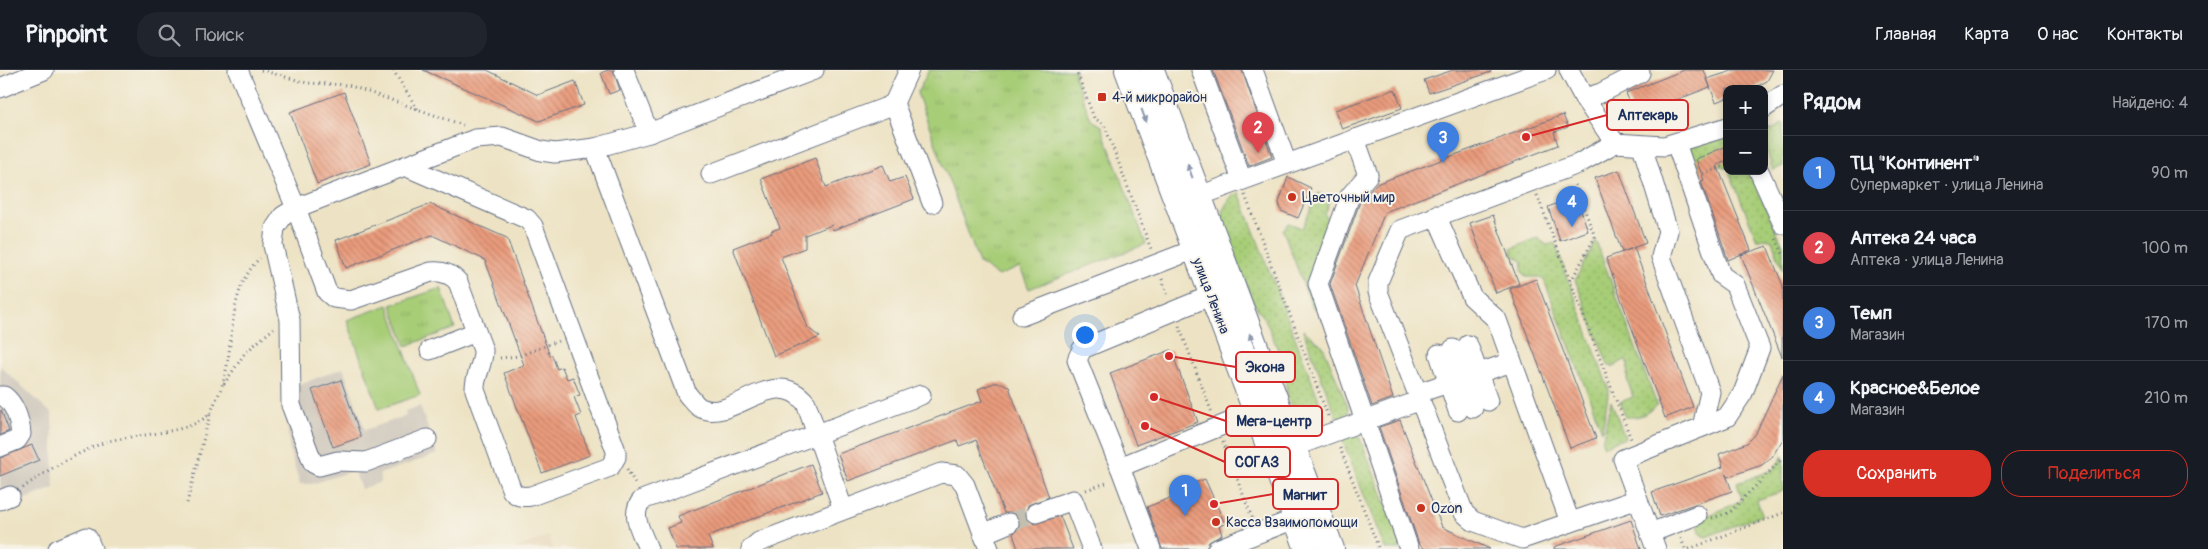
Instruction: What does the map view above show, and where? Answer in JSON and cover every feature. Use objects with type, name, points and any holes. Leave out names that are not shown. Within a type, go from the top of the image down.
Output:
[{"type":"main road","name":"улица Ленина","points":[[1127,70],[1293,447],[1332,549]]},
{"type":"main road","name":"улица Ленина","points":[[1152,70],[1199,196],[1210,296],[1306,549]]},
{"type":"lane","points":[[0,88],[44,70]]},
{"type":"lane","points":[[220,70],[238,74],[296,208],[328,292],[334,298],[351,300],[431,272],[439,272],[453,277],[458,282],[483,356],[475,383],[475,390],[512,491],[516,494],[531,496],[610,466],[614,461],[616,451],[533,226],[527,219],[405,166]]},
{"type":"lane","points":[[624,70],[649,133]]},
{"type":"lane","points":[[427,439],[366,462],[338,461],[319,466],[314,462],[291,405],[288,315],[273,245],[275,228],[283,216],[296,208],[475,139],[490,136],[502,137],[541,151],[555,153],[595,148],[649,133],[814,70]]},
{"type":"lane","points":[[711,174],[887,107],[894,103],[909,70]]},
{"type":"lane","points":[[1200,70],[1242,185]]},
{"type":"lane","points":[[1253,70],[1287,164]]},
{"type":"lane","points":[[1199,196],[1242,185],[1287,164],[1546,70]]},
{"type":"lane","points":[[1569,70],[1584,98],[1615,143]]},
{"type":"lane","points":[[1584,98],[1601,93],[1642,71]]},
{"type":"lane","points":[[1768,105],[1783,95]]},
{"type":"lane","points":[[894,103],[932,203]]},
{"type":"lane","points":[[1638,499],[1522,539],[1473,521],[1464,512],[1425,402],[1378,292],[1378,282],[1400,230],[1436,215],[1568,168],[1615,143],[1642,146],[1676,143],[1723,128]]},
{"type":"lane","points":[[1355,139],[1368,175],[1350,196],[1318,284],[1409,549]]},
{"type":"lane","points":[[1676,143],[1721,275],[1735,285],[1760,348],[1743,393],[1727,417],[1623,459],[1653,541],[1701,518]]},
{"type":"lane","points":[[1642,146],[1668,231],[1661,256],[1710,392],[1702,427]]},
{"type":"lane","points":[[595,148],[687,394],[701,408],[717,410],[781,387],[798,393],[806,403],[815,435],[843,508]]},
{"type":"lane","points":[[1761,175],[1783,224]]},
{"type":"lane","points":[[1436,215],[1472,298],[1497,320],[1570,522]]},
{"type":"lane","points":[[1022,316],[1204,245]]},
{"type":"lane","points":[[1151,549],[1077,360],[1082,349],[1210,296]]},
{"type":"lane","points":[[430,350],[476,332]]},
{"type":"lane","points":[[1463,378],[1453,349],[1463,378],[1473,407],[1463,378]]},
{"type":"lane","points":[[1293,447],[1365,420],[1425,402],[1463,378],[1512,362]]},
{"type":"lane","points":[[648,549],[635,515],[636,507],[642,500],[921,395]]},
{"type":"lane","points":[[0,396],[4,396],[10,401],[21,426],[21,434],[17,440],[0,447]]},
{"type":"lane","points":[[1120,467],[1255,412]]},
{"type":"lane","points":[[751,549],[759,542],[843,508],[941,474],[957,474],[965,485],[986,541],[1009,524]]},
{"type":"lane","points":[[1036,513],[1073,500],[1092,549]]},
{"type":"lane","points":[[1217,549],[1295,519]]},
{"type":"lane","points":[[58,549],[87,537],[92,549]]},
{"type":"path","points":[[261,70],[307,83],[348,85],[468,127]]},
{"type":"path","points":[[393,70],[418,111]]},
{"type":"path","points":[[1688,179],[1723,166]]},
{"type":"path","points":[[1568,168],[1595,237],[1571,281]]},
{"type":"path","points":[[1531,181],[1637,454]]},
{"type":"path","points":[[1242,185],[1379,549]]},
{"type":"path","points":[[222,387],[230,353],[236,303],[248,270],[273,245]]},
{"type":"path","points":[[187,503],[210,413],[222,387],[246,353],[288,315]]},
{"type":"path","points":[[496,359],[519,356],[560,340]]},
{"type":"path","points":[[5,498],[39,475],[108,442],[194,424],[210,413]]},
{"type":"path","points":[[1701,518],[1729,512],[1783,458]]},
{"type":"path","points":[[614,461],[629,470],[642,500]]},
{"type":"path","points":[[1689,549],[1783,513]]},
{"type":"path","points":[[1679,530],[1685,549]]},
{"type":"shaded area","points":[[0,366],[52,414],[54,488],[0,509]]},
{"type":"shaded area","points":[[343,368],[365,430],[406,416],[405,411],[420,406],[437,454],[379,474],[381,482],[361,489],[354,470],[312,484],[300,484],[290,452],[283,384],[301,384]]},
{"type":"shaded area","points":[[549,536],[553,549],[514,549]]},
{"type":"green space","points":[[929,70],[1076,70],[1074,75],[1091,120],[1101,126],[1146,244],[1029,289],[1020,267],[998,276],[979,263],[917,93]]},
{"type":"green space","points":[[1783,123],[1783,166],[1773,170],[1768,155],[1769,132]]},
{"type":"green space","points":[[1723,138],[1723,166],[1712,167],[1689,178],[1686,145]]},
{"type":"green space","points":[[1731,175],[1751,175],[1783,245],[1783,270],[1772,241],[1764,238],[1757,240]]},
{"type":"green space","points":[[1239,192],[1326,419],[1315,427],[1304,429],[1297,423],[1288,400],[1283,362],[1266,321],[1253,302],[1221,220],[1225,206],[1231,197]]},
{"type":"green space","points":[[1318,193],[1331,198],[1325,215],[1329,220],[1329,226],[1322,234],[1319,243],[1312,277],[1319,305],[1312,308],[1283,230],[1288,223],[1302,228]]},
{"type":"green space","points":[[1537,238],[1547,245],[1555,243],[1609,390],[1602,431],[1544,280],[1539,277],[1526,277],[1522,271],[1523,262],[1512,254],[1511,249]]},
{"type":"green space","points":[[1596,241],[1657,405],[1645,414],[1637,417],[1626,417],[1620,402],[1633,397],[1627,379],[1628,364],[1625,360],[1612,367],[1608,365],[1575,280]]},
{"type":"green space","points":[[441,288],[455,328],[406,346],[391,305]]},
{"type":"green space","points":[[388,305],[420,395],[379,409],[347,320]]},
{"type":"green space","points":[[1303,330],[1323,346],[1348,407],[1348,414],[1340,418],[1336,416]]},
{"type":"green space","points":[[1611,401],[1625,438],[1604,446],[1602,442]]},
{"type":"green space","points":[[1356,431],[1404,549],[1385,549],[1340,434]]},
{"type":"green space","points":[[1783,456],[1783,491],[1757,500],[1762,515],[1706,537],[1701,535],[1697,521],[1742,500],[1737,483],[1773,470]]},
{"type":"building","points":[[423,70],[487,70],[538,95],[575,81],[584,105],[539,121]]},
{"type":"building","points":[[613,70],[620,90],[609,94],[601,73]]},
{"type":"building","points":[[1213,70],[1242,70],[1272,157],[1249,166]]},
{"type":"building","points":[[1453,70],[1490,70],[1491,72],[1429,93],[1424,80]]},
{"type":"building","points":[[1684,70],[1704,70],[1710,87],[1635,116],[1626,93]]},
{"type":"building","points":[[1735,70],[1773,70],[1767,81],[1760,85],[1723,85],[1723,99],[1716,102],[1707,79]]},
{"type":"building","points":[[1395,89],[1402,108],[1342,129],[1335,110]]},
{"type":"building","points":[[344,92],[371,164],[317,184],[290,112]]},
{"type":"building","points":[[1563,115],[1568,127],[1554,132],[1558,145],[1385,212],[1355,286],[1393,398],[1372,406],[1330,284],[1360,202],[1376,184]]},
{"type":"building","points":[[1723,148],[1723,163],[1717,165],[1751,250],[1728,260],[1701,181],[1704,180],[1696,159]]},
{"type":"building","points":[[815,158],[826,187],[883,165],[890,182],[905,177],[914,199],[833,230],[832,225],[805,235],[805,248],[781,257],[808,328],[820,337],[774,356],[733,248],[780,228],[761,179]]},
{"type":"building","points":[[1619,170],[1646,243],[1622,252],[1595,178]]},
{"type":"building","points":[[1288,177],[1311,188],[1298,218],[1281,211],[1279,202]]},
{"type":"building","points":[[1576,196],[1588,231],[1560,241],[1548,207]]},
{"type":"building","points":[[430,204],[507,238],[550,356],[552,355],[557,369],[562,367],[567,379],[573,377],[580,395],[574,397],[581,415],[576,417],[590,455],[542,473],[504,373],[524,365],[485,260],[432,235],[346,268],[336,240]]},
{"type":"building","points":[[1493,215],[1519,284],[1496,293],[1470,223]]},
{"type":"building","points":[[1767,246],[1783,286],[1782,357],[1741,255]]},
{"type":"building","points":[[1634,248],[1693,407],[1665,418],[1606,258]]},
{"type":"building","points":[[1536,279],[1596,438],[1570,448],[1510,289]]},
{"type":"building","points":[[1171,350],[1198,422],[1136,445],[1110,373]]},
{"type":"building","points":[[1783,374],[1783,439],[1772,457],[1762,465],[1727,477],[1725,472],[1732,491],[1660,516],[1652,492],[1723,467],[1719,454],[1747,443],[1755,435]]},
{"type":"building","points":[[341,380],[361,437],[333,447],[312,390]]},
{"type":"building","points":[[994,383],[1002,383],[1009,387],[1049,497],[1028,505],[1026,517],[1034,524],[1060,516],[1073,549],[1018,549],[1013,534],[1018,529],[1019,519],[1015,514],[1004,513],[976,440],[959,446],[957,440],[848,481],[838,454],[982,401],[978,389]]},
{"type":"building","points":[[0,411],[9,431],[0,435]]},
{"type":"building","points":[[1400,420],[1442,527],[1490,549],[1425,549],[1419,544],[1379,427]]},
{"type":"building","points":[[32,445],[39,460],[0,476],[0,458]]},
{"type":"building","points":[[811,464],[822,492],[708,536],[713,549],[676,549],[668,528],[681,523],[678,516]]},
{"type":"building","points":[[1205,479],[1225,524],[1219,526],[1222,535],[1209,542],[1206,549],[1162,549],[1147,507],[1188,491],[1186,486]]},
{"type":"building","points":[[1631,520],[1641,549],[1554,549],[1554,547]]},
{"type":"tunnel","points":[[1009,523],[1036,513]]},
{"type":"place","name":"4-й микрорайон","points":[[1102,97]]},
{"type":"place","name":"Аптекарь","points":[[1526,137]]},
{"type":"place","name":"Аптека 24 часа","points":[[1258,153]]},
{"type":"place","name":"Темп","points":[[1443,163]]},
{"type":"place","name":"Цветочный мир","points":[[1292,197]]},
{"type":"place","name":"Красное&Белое","points":[[1572,227]]},
{"type":"place","name":"Экона","points":[[1169,356]]},
{"type":"place","name":"Мега-центр","points":[[1154,397]]},
{"type":"place","name":"СОГАЗ","points":[[1145,426]]},
{"type":"place","name":"Магнит","points":[[1214,504]]},
{"type":"place","name":"Ozon","points":[[1421,508]]},
{"type":"place","name":"ТЦ \"Континент\"","points":[[1185,516]]},
{"type":"place","name":"Касса Взаимопомощи","points":[[1216,522]]}]
